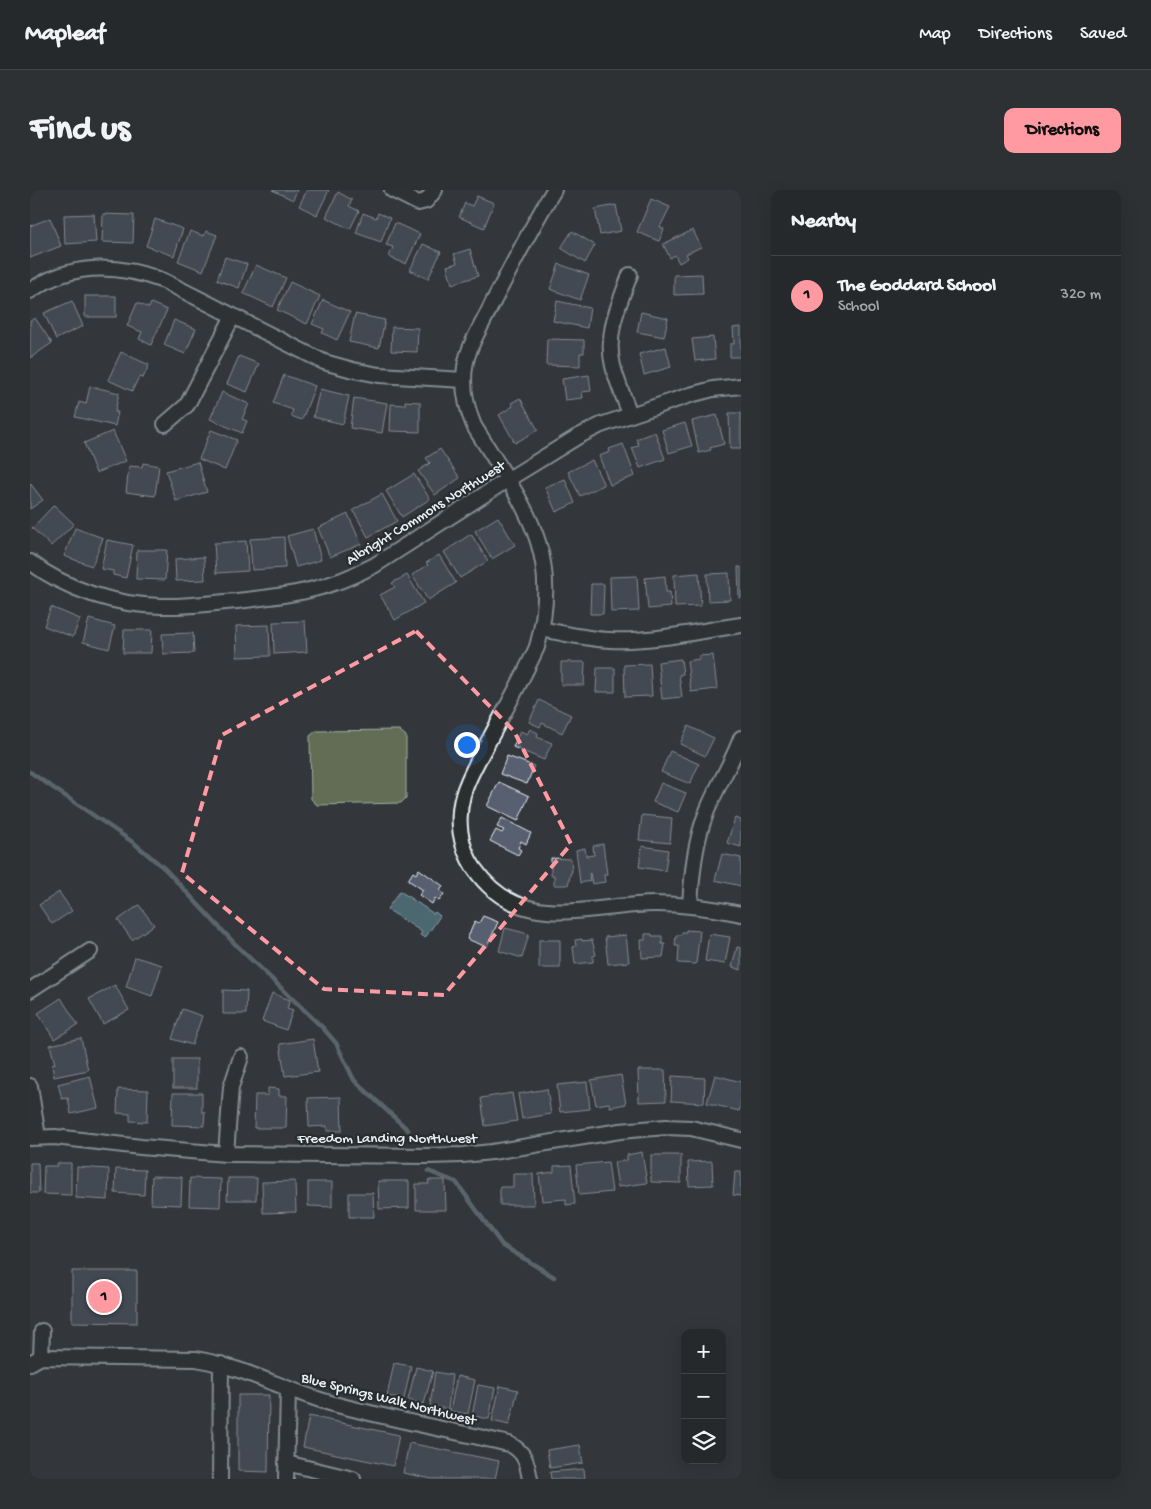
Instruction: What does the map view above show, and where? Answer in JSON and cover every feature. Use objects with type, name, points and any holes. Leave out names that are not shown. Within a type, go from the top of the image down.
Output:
[{"type":"street","points":[[392,190],[418,203],[426,201],[435,190]]},
{"type":"street","points":[[554,190],[535,221],[470,349],[465,366],[466,403],[474,426],[527,512],[544,558],[546,588],[542,629],[537,647],[473,770],[463,796],[460,814],[464,849],[479,875],[494,890],[512,903],[527,908],[561,912],[627,905],[690,905],[741,914]]},
{"type":"street","points":[[30,291],[68,272],[94,268],[136,271],[164,281],[309,356],[339,367],[379,375],[464,380]]},
{"type":"street","points":[[630,275],[616,311],[611,339],[613,365],[630,414]]},
{"type":"street","points":[[165,424],[187,405],[233,316]]},
{"type":"street","name":"Albright Commons Northwest","points":[[30,562],[60,581],[82,591],[136,604],[188,606],[286,596],[316,590],[353,576],[390,555],[576,437],[601,425],[690,395],[713,389],[741,386]]},
{"type":"street","points":[[542,629],[572,636],[612,640],[740,630]]},
{"type":"street","points":[[690,905],[695,859],[702,825],[741,738]]},
{"type":"street","points":[[30,990],[90,950]]},
{"type":"street","points":[[226,1154],[231,1087],[241,1057]]},
{"type":"street","points":[[30,1086],[34,1137]]},
{"type":"street","name":"Freedom Landing Northwest","points":[[34,1137],[55,1137],[226,1154],[462,1155],[620,1131],[666,1127],[691,1128],[741,1140]]},
{"type":"street","points":[[34,1356],[42,1331]]},
{"type":"street","name":"Blue Springs Walk Northwest","points":[[34,1356],[196,1359],[221,1364],[331,1403],[509,1444],[523,1453],[527,1460],[530,1479]]},
{"type":"street","points":[[220,1479],[221,1364]]},
{"type":"street","points":[[286,1479],[288,1389]]},
{"type":"street","points":[[286,1463],[354,1479]]},
{"type":"highlighted area","points":[[416,631],[514,731],[571,844],[444,995],[324,989],[182,873],[222,735]]},
{"type":"green space","points":[[399,730],[406,736],[406,798],[401,803],[317,805],[311,799],[310,736],[316,731]]},
{"type":"water","points":[[400,891],[440,916],[425,938],[420,935],[422,932],[387,909]]},
{"type":"building","points":[[272,190],[297,190],[293,200]]},
{"type":"building","points":[[307,190],[329,190],[317,215],[299,206]]},
{"type":"building","points":[[338,192],[352,200],[349,206],[359,211],[350,229],[326,217]]},
{"type":"building","points":[[477,196],[494,203],[484,228],[459,217],[465,203],[472,206]]},
{"type":"building","points":[[651,199],[670,207],[660,227],[664,229],[659,241],[637,232]]},
{"type":"building","points":[[616,205],[621,231],[600,235],[595,209]]},
{"type":"building","points":[[363,213],[376,218],[378,213],[390,218],[381,242],[356,233]]},
{"type":"building","points":[[94,214],[96,242],[65,244],[64,215]]},
{"type":"building","points":[[103,214],[134,215],[133,243],[102,242]]},
{"type":"building","points":[[50,218],[61,246],[30,258],[30,226]]},
{"type":"building","points":[[155,219],[183,229],[174,256],[146,246]]},
{"type":"building","points":[[395,223],[420,234],[406,264],[389,257],[393,247],[386,245]]},
{"type":"building","points":[[693,230],[701,247],[686,254],[688,258],[679,263],[675,255],[670,258],[663,244]]},
{"type":"building","points":[[190,231],[204,236],[206,231],[217,235],[203,271],[178,261]]},
{"type":"building","points":[[572,231],[595,245],[585,263],[561,248]]},
{"type":"building","points":[[423,244],[441,252],[428,279],[410,270]]},
{"type":"building","points":[[470,249],[478,276],[452,284],[447,266],[457,263],[454,254]]},
{"type":"building","points":[[225,257],[247,264],[239,288],[217,280]]},
{"type":"building","points":[[559,264],[589,275],[580,300],[550,289]]},
{"type":"building","points":[[256,265],[286,278],[273,307],[243,293]]},
{"type":"building","points":[[702,274],[703,294],[674,295],[674,275]]},
{"type":"building","points":[[290,282],[320,296],[307,324],[277,310]]},
{"type":"building","points":[[85,296],[116,296],[116,317],[85,317]]},
{"type":"building","points":[[323,300],[350,312],[337,340],[322,333],[324,329],[312,324]]},
{"type":"building","points":[[72,301],[83,326],[56,339],[44,313]]},
{"type":"building","points":[[557,301],[590,308],[587,328],[553,321]]},
{"type":"building","points":[[137,303],[149,308],[151,303],[167,310],[151,345],[139,339],[142,332],[127,326]]},
{"type":"building","points":[[641,312],[668,318],[664,337],[637,332]]},
{"type":"building","points":[[355,314],[385,320],[379,348],[349,342]]},
{"type":"building","points":[[35,318],[52,343],[30,358],[30,321]]},
{"type":"building","points":[[174,320],[196,329],[185,354],[164,345]]},
{"type":"building","points":[[392,327],[418,328],[417,352],[391,351]]},
{"type":"building","points":[[741,327],[741,357],[730,357],[730,344],[734,344],[733,328]]},
{"type":"building","points":[[713,337],[715,359],[695,361],[692,339]]},
{"type":"building","points":[[547,339],[584,340],[584,353],[580,353],[580,366],[546,365]]},
{"type":"building","points":[[666,347],[671,367],[644,375],[639,354]]},
{"type":"building","points":[[121,352],[149,365],[143,378],[139,377],[132,391],[108,380]]},
{"type":"building","points":[[239,356],[259,364],[247,392],[227,384]]},
{"type":"building","points":[[284,375],[315,386],[302,420],[291,416],[293,410],[273,403]]},
{"type":"building","points":[[589,375],[591,391],[582,392],[583,398],[565,400],[562,379]]},
{"type":"building","points":[[90,386],[119,393],[115,412],[118,412],[115,426],[75,417],[79,402],[86,404]]},
{"type":"building","points":[[320,389],[349,396],[343,424],[313,417]]},
{"type":"building","points":[[222,392],[249,404],[242,419],[247,421],[242,433],[210,419]]},
{"type":"building","points":[[354,398],[387,403],[382,433],[350,428]]},
{"type":"building","points":[[520,398],[538,430],[515,443],[499,415],[513,406],[511,403]]},
{"type":"building","points":[[405,401],[420,402],[420,432],[390,431],[391,404],[405,405]]},
{"type":"building","points":[[729,413],[741,413],[741,449],[730,449]]},
{"type":"building","points":[[717,415],[724,444],[699,453],[692,421]]},
{"type":"building","points":[[685,423],[692,446],[669,453],[662,430]]},
{"type":"building","points":[[211,430],[237,440],[225,470],[199,459]]},
{"type":"building","points":[[113,431],[126,461],[96,473],[84,443]]},
{"type":"building","points":[[655,432],[665,459],[640,468],[632,448],[639,445],[636,439]]},
{"type":"building","points":[[623,444],[635,476],[610,485],[599,456],[610,452],[609,449]]},
{"type":"building","points":[[440,449],[460,478],[435,495],[418,471],[430,463],[426,458]]},
{"type":"building","points":[[592,460],[604,485],[580,496],[568,472]]},
{"type":"building","points":[[198,462],[207,492],[176,501],[166,471]]},
{"type":"building","points":[[143,463],[159,466],[155,496],[126,492],[129,466],[142,467]]},
{"type":"building","points":[[414,474],[430,499],[402,517],[386,491]]},
{"type":"building","points":[[565,479],[575,503],[556,512],[545,487]]},
{"type":"building","points":[[30,483],[43,500],[30,509]]},
{"type":"building","points":[[382,494],[397,521],[368,537],[353,510]]},
{"type":"building","points":[[54,505],[74,524],[51,546],[32,528]]},
{"type":"building","points":[[348,514],[361,544],[330,557],[318,528]]},
{"type":"building","points":[[498,517],[515,545],[492,559],[475,531]]},
{"type":"building","points":[[75,528],[103,538],[92,566],[64,556]]},
{"type":"building","points":[[313,529],[321,560],[296,567],[287,536]]},
{"type":"building","points":[[471,534],[488,561],[460,578],[444,552]]},
{"type":"building","points":[[284,537],[285,568],[252,570],[250,539]]},
{"type":"building","points":[[107,540],[133,545],[126,578],[113,575],[113,571],[101,569]]},
{"type":"building","points":[[246,541],[248,571],[216,573],[214,543]]},
{"type":"building","points":[[137,550],[167,550],[165,580],[136,579]]},
{"type":"building","points":[[439,555],[456,583],[428,600],[412,575]]},
{"type":"building","points":[[204,557],[205,580],[176,581],[175,559]]},
{"type":"building","points":[[738,567],[741,567],[741,598],[739,598]]},
{"type":"building","points":[[699,573],[701,606],[675,607],[674,575]]},
{"type":"building","points":[[729,573],[730,600],[708,601],[707,574]]},
{"type":"building","points":[[407,575],[424,603],[395,620],[380,595],[395,587],[392,583]]},
{"type":"building","points":[[637,576],[639,611],[611,612],[610,577]]},
{"type":"building","points":[[665,576],[666,592],[670,592],[671,607],[648,609],[645,578]]},
{"type":"building","points":[[591,584],[604,584],[603,614],[590,614]]},
{"type":"building","points":[[51,607],[80,619],[73,637],[44,626]]},
{"type":"building","points":[[89,619],[115,626],[109,649],[83,642]]},
{"type":"building","points":[[305,621],[307,652],[274,654],[273,622]]},
{"type":"building","points":[[269,625],[270,656],[237,657],[236,626]]},
{"type":"building","points":[[124,630],[152,630],[151,653],[123,653]]},
{"type":"building","points":[[193,633],[194,653],[163,654],[162,634]]},
{"type":"building","points":[[713,655],[717,689],[691,692],[687,661],[699,659],[699,656]]},
{"type":"building","points":[[681,659],[683,674],[679,675],[682,697],[662,699],[658,662]]},
{"type":"building","points":[[561,662],[585,662],[584,685],[561,685]]},
{"type":"building","points":[[650,664],[652,696],[625,697],[624,665]]},
{"type":"building","points":[[597,668],[615,668],[615,692],[596,692]]},
{"type":"building","points":[[539,700],[571,715],[562,733],[542,723],[540,727],[529,722]]},
{"type":"building","points":[[688,726],[714,738],[705,756],[680,744]]},
{"type":"building","points":[[530,729],[538,733],[537,737],[552,743],[544,760],[513,747],[520,731],[527,734]]},
{"type":"building","points":[[670,751],[699,764],[690,784],[661,772]]},
{"type":"building","points":[[507,756],[534,766],[527,784],[500,774]]},
{"type":"building","points":[[499,782],[529,796],[518,821],[487,806]]},
{"type":"building","points":[[661,783],[686,793],[678,812],[653,802]]},
{"type":"building","points":[[642,815],[672,818],[670,843],[639,840]]},
{"type":"building","points":[[502,818],[531,833],[526,844],[521,841],[518,848],[521,850],[518,855],[490,841],[496,830],[502,833],[504,830],[497,827]]},
{"type":"building","points":[[735,818],[741,820],[741,847],[727,843]]},
{"type":"building","points":[[603,844],[607,874],[604,874],[605,882],[592,884],[590,873],[590,881],[580,883],[576,850],[585,848],[586,856],[594,855],[593,846]]},
{"type":"building","points":[[642,846],[668,850],[665,871],[639,867]]},
{"type":"building","points":[[722,854],[741,858],[741,886],[715,880]]},
{"type":"building","points":[[551,858],[571,859],[572,872],[568,885],[554,885],[554,875],[551,875]]},
{"type":"building","points":[[419,869],[443,886],[440,891],[444,894],[439,901],[435,898],[432,904],[419,895],[423,890],[408,880],[413,872],[416,874]]},
{"type":"building","points":[[59,892],[72,911],[52,924],[39,905]]},
{"type":"building","points":[[139,905],[154,925],[132,940],[118,920]]},
{"type":"building","points":[[483,916],[498,922],[487,947],[467,939],[475,921],[479,923]]},
{"type":"building","points":[[505,928],[529,934],[522,958],[499,951]]},
{"type":"building","points":[[686,930],[700,931],[696,964],[678,963],[679,946],[675,946],[676,935],[681,935]]},
{"type":"building","points":[[645,934],[662,936],[662,944],[665,944],[663,957],[642,958],[641,940],[645,940]]},
{"type":"building","points":[[709,934],[730,937],[725,964],[705,961]]},
{"type":"building","points":[[626,935],[629,962],[608,964],[605,937]]},
{"type":"building","points":[[582,939],[582,941],[592,940],[596,955],[593,956],[593,962],[575,964],[573,947],[576,946],[575,940]]},
{"type":"building","points":[[539,940],[560,940],[560,968],[539,968]]},
{"type":"building","points":[[737,947],[741,948],[741,970],[732,967]]},
{"type":"building","points":[[135,957],[162,965],[152,996],[126,987]]},
{"type":"building","points":[[115,985],[129,1010],[103,1024],[89,999]]},
{"type":"building","points":[[223,990],[247,991],[246,1014],[223,1014]]},
{"type":"building","points":[[272,993],[290,1000],[287,1008],[293,1010],[286,1030],[262,1021]]},
{"type":"building","points":[[61,998],[78,1025],[54,1039],[38,1013]]},
{"type":"building","points":[[182,1009],[202,1016],[192,1045],[172,1039]]},
{"type":"building","points":[[81,1038],[88,1070],[54,1077],[52,1065],[55,1064],[50,1045]]},
{"type":"building","points":[[313,1039],[318,1072],[285,1076],[280,1044]]},
{"type":"building","points":[[173,1059],[197,1059],[197,1088],[173,1088]]},
{"type":"building","points":[[638,1070],[665,1070],[666,1101],[639,1102]]},
{"type":"building","points":[[621,1075],[626,1104],[610,1107],[609,1103],[596,1105],[591,1080]]},
{"type":"building","points":[[715,1075],[741,1082],[741,1104],[739,1111],[707,1103]]},
{"type":"building","points":[[90,1076],[98,1108],[71,1114],[68,1098],[62,1099],[58,1084]]},
{"type":"building","points":[[672,1076],[705,1078],[704,1103],[671,1101]]},
{"type":"building","points":[[587,1082],[590,1109],[560,1112],[557,1085]]},
{"type":"building","points":[[268,1088],[279,1089],[279,1096],[287,1096],[286,1128],[254,1128],[255,1095],[268,1095]]},
{"type":"building","points":[[118,1089],[148,1090],[147,1122],[130,1121],[130,1114],[117,1113]]},
{"type":"building","points":[[547,1089],[551,1114],[522,1119],[518,1094]]},
{"type":"building","points":[[173,1093],[202,1093],[202,1112],[205,1112],[204,1126],[172,1125]]},
{"type":"building","points":[[512,1093],[517,1121],[485,1126],[481,1098]]},
{"type":"building","points":[[341,1097],[342,1131],[327,1131],[327,1126],[309,1127],[308,1098]]},
{"type":"building","points":[[642,1152],[647,1183],[618,1187],[614,1162],[627,1160],[627,1155]]},
{"type":"building","points":[[651,1155],[681,1155],[681,1183],[651,1182]]},
{"type":"building","points":[[712,1161],[713,1185],[689,1186],[688,1162]]},
{"type":"building","points":[[608,1162],[612,1192],[579,1195],[576,1165]]},
{"type":"building","points":[[30,1163],[38,1163],[39,1193],[30,1193]]},
{"type":"building","points":[[57,1163],[71,1163],[71,1195],[43,1194],[44,1166],[57,1166]]},
{"type":"building","points":[[571,1165],[575,1204],[566,1205],[566,1199],[542,1201],[539,1174],[554,1172],[554,1166]]},
{"type":"building","points":[[77,1167],[109,1169],[108,1200],[76,1198]]},
{"type":"building","points":[[116,1169],[145,1170],[144,1195],[115,1193]]},
{"type":"building","points":[[735,1172],[741,1172],[741,1196],[733,1195]]},
{"type":"building","points":[[513,1174],[533,1174],[534,1205],[500,1205],[500,1187],[513,1187]]},
{"type":"building","points":[[152,1176],[182,1177],[181,1205],[151,1204]]},
{"type":"building","points":[[190,1178],[221,1179],[220,1207],[189,1206]]},
{"type":"building","points":[[228,1178],[257,1178],[256,1200],[227,1200]]},
{"type":"building","points":[[428,1180],[445,1180],[446,1210],[416,1210],[416,1184],[429,1184]]},
{"type":"building","points":[[295,1181],[296,1212],[263,1213],[262,1182]]},
{"type":"building","points":[[378,1181],[409,1181],[409,1208],[379,1209]]},
{"type":"building","points":[[308,1182],[332,1182],[332,1207],[308,1206]]},
{"type":"building","points":[[349,1193],[373,1193],[374,1217],[349,1217]]},
{"type":"building","points":[[72,1271],[137,1271],[137,1323],[72,1322]]},
{"type":"building","points":[[394,1363],[411,1366],[404,1399],[387,1396]]},
{"type":"building","points":[[416,1367],[433,1371],[424,1404],[408,1400]]},
{"type":"building","points":[[435,1372],[452,1375],[448,1409],[430,1406]]},
{"type":"building","points":[[457,1376],[475,1380],[468,1414],[450,1411]]},
{"type":"building","points":[[478,1385],[495,1388],[489,1419],[472,1416]]},
{"type":"building","points":[[500,1386],[518,1390],[509,1425],[492,1421]]},
{"type":"building","points":[[238,1395],[269,1395],[268,1472],[238,1471]]},
{"type":"building","points":[[309,1416],[399,1435],[393,1466],[303,1447]]},
{"type":"building","points":[[409,1443],[499,1461],[495,1479],[432,1479],[403,1473]]},
{"type":"building","points":[[580,1445],[583,1463],[550,1468],[547,1450]]},
{"type":"building","points":[[584,1469],[585,1479],[551,1479],[550,1472]]},
{"type":"waterway","points":[[30,772],[134,843],[165,869],[235,944],[323,1028],[336,1043],[354,1080],[408,1130]]},
{"type":"waterway","points":[[428,1171],[456,1182],[502,1245],[554,1277]]},
{"type":"place","name":"The Goddard School","points":[[104,1297]]}]
